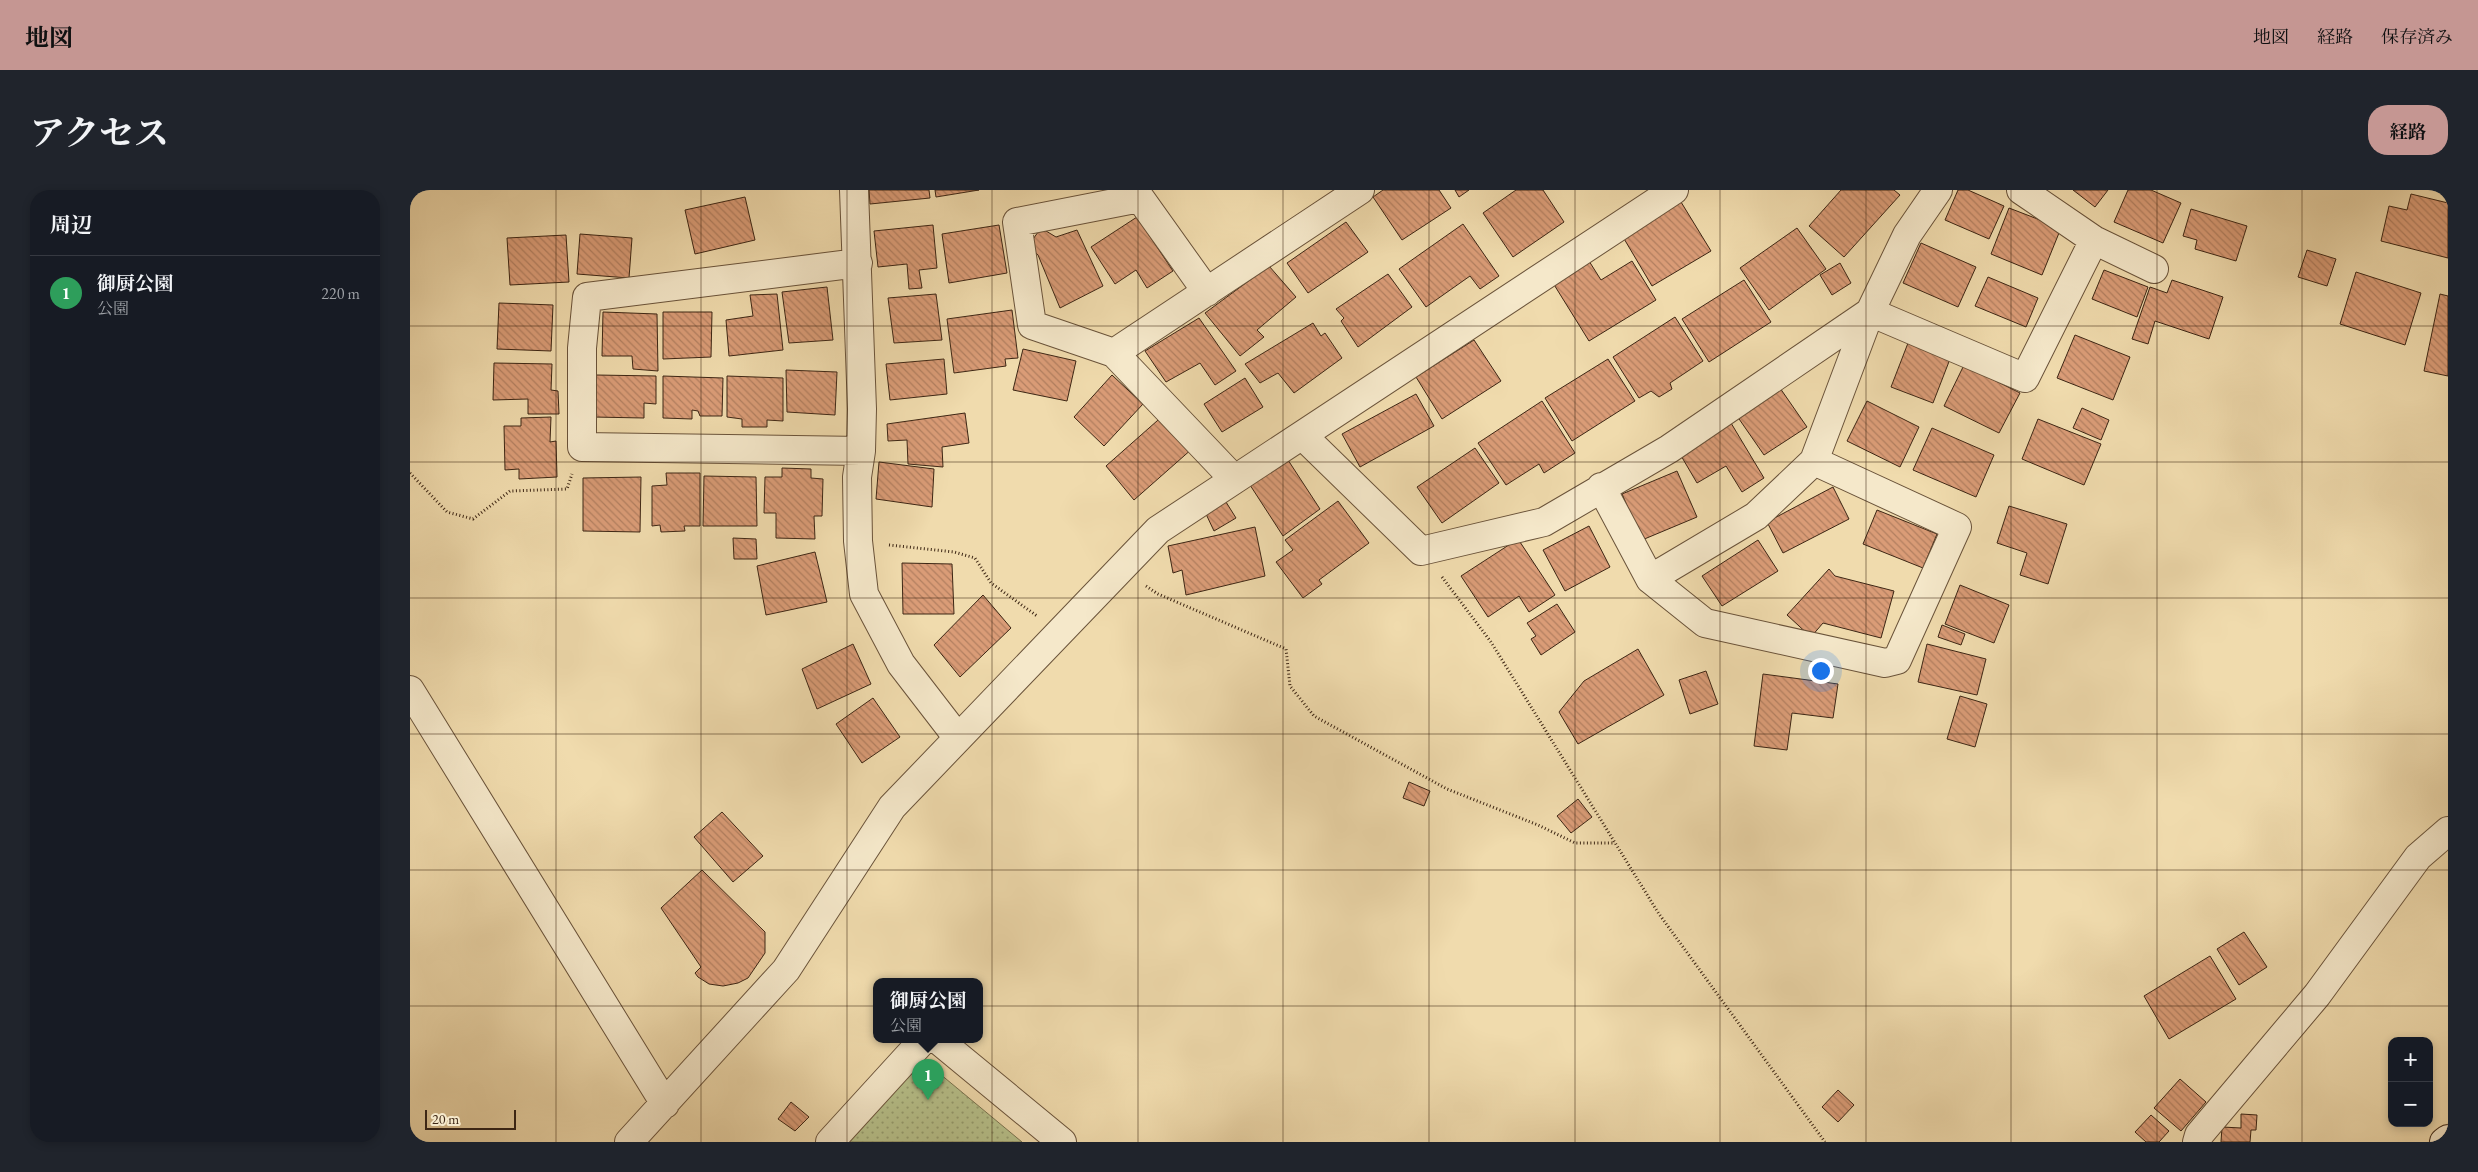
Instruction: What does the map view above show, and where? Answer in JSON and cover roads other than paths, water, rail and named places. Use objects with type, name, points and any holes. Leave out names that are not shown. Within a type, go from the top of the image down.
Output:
[{"type":"street","points":[[854,190],[862,409],[858,477],[858,542],[864,594],[901,664],[958,738]]},
{"type":"street","points":[[1114,354],[1360,190]]},
{"type":"street","points":[[629,1142],[786,970],[892,807],[1158,530],[1674,190]]},
{"type":"street","points":[[1650,579],[1756,516],[1814,461],[1870,312],[1906,235],[1938,190]]},
{"type":"street","points":[[2022,190],[2094,240],[2154,269]]},
{"type":"street","points":[[1207,292],[1140,198],[1017,222],[1032,325],[1114,354],[1234,479]]},
{"type":"street","points":[[1870,312],[2025,378],[2094,240]]},
{"type":"street","points":[[858,263],[587,297],[582,348],[582,447],[861,451]]},
{"type":"street","points":[[1303,436],[1421,551],[1544,522],[1669,449],[1870,312]]},
{"type":"street","points":[[1600,488],[1650,579],[1705,624],[1885,663],[1897,660],[1958,527],[1814,461]]},
{"type":"street","points":[[410,690],[665,1104]]},
{"type":"street","points":[[2197,1142],[2199,1135],[2316,995],[2418,857],[2448,831]]},
{"type":"street","points":[[830,1142],[920,1043]]},
{"type":"street","points":[[942,1043],[1062,1142]]},
{"type":"street","points":[[2444,1142],[2448,1139]]},
{"type":"place","name":"御厨公園","points":[[928,1100]]}]
